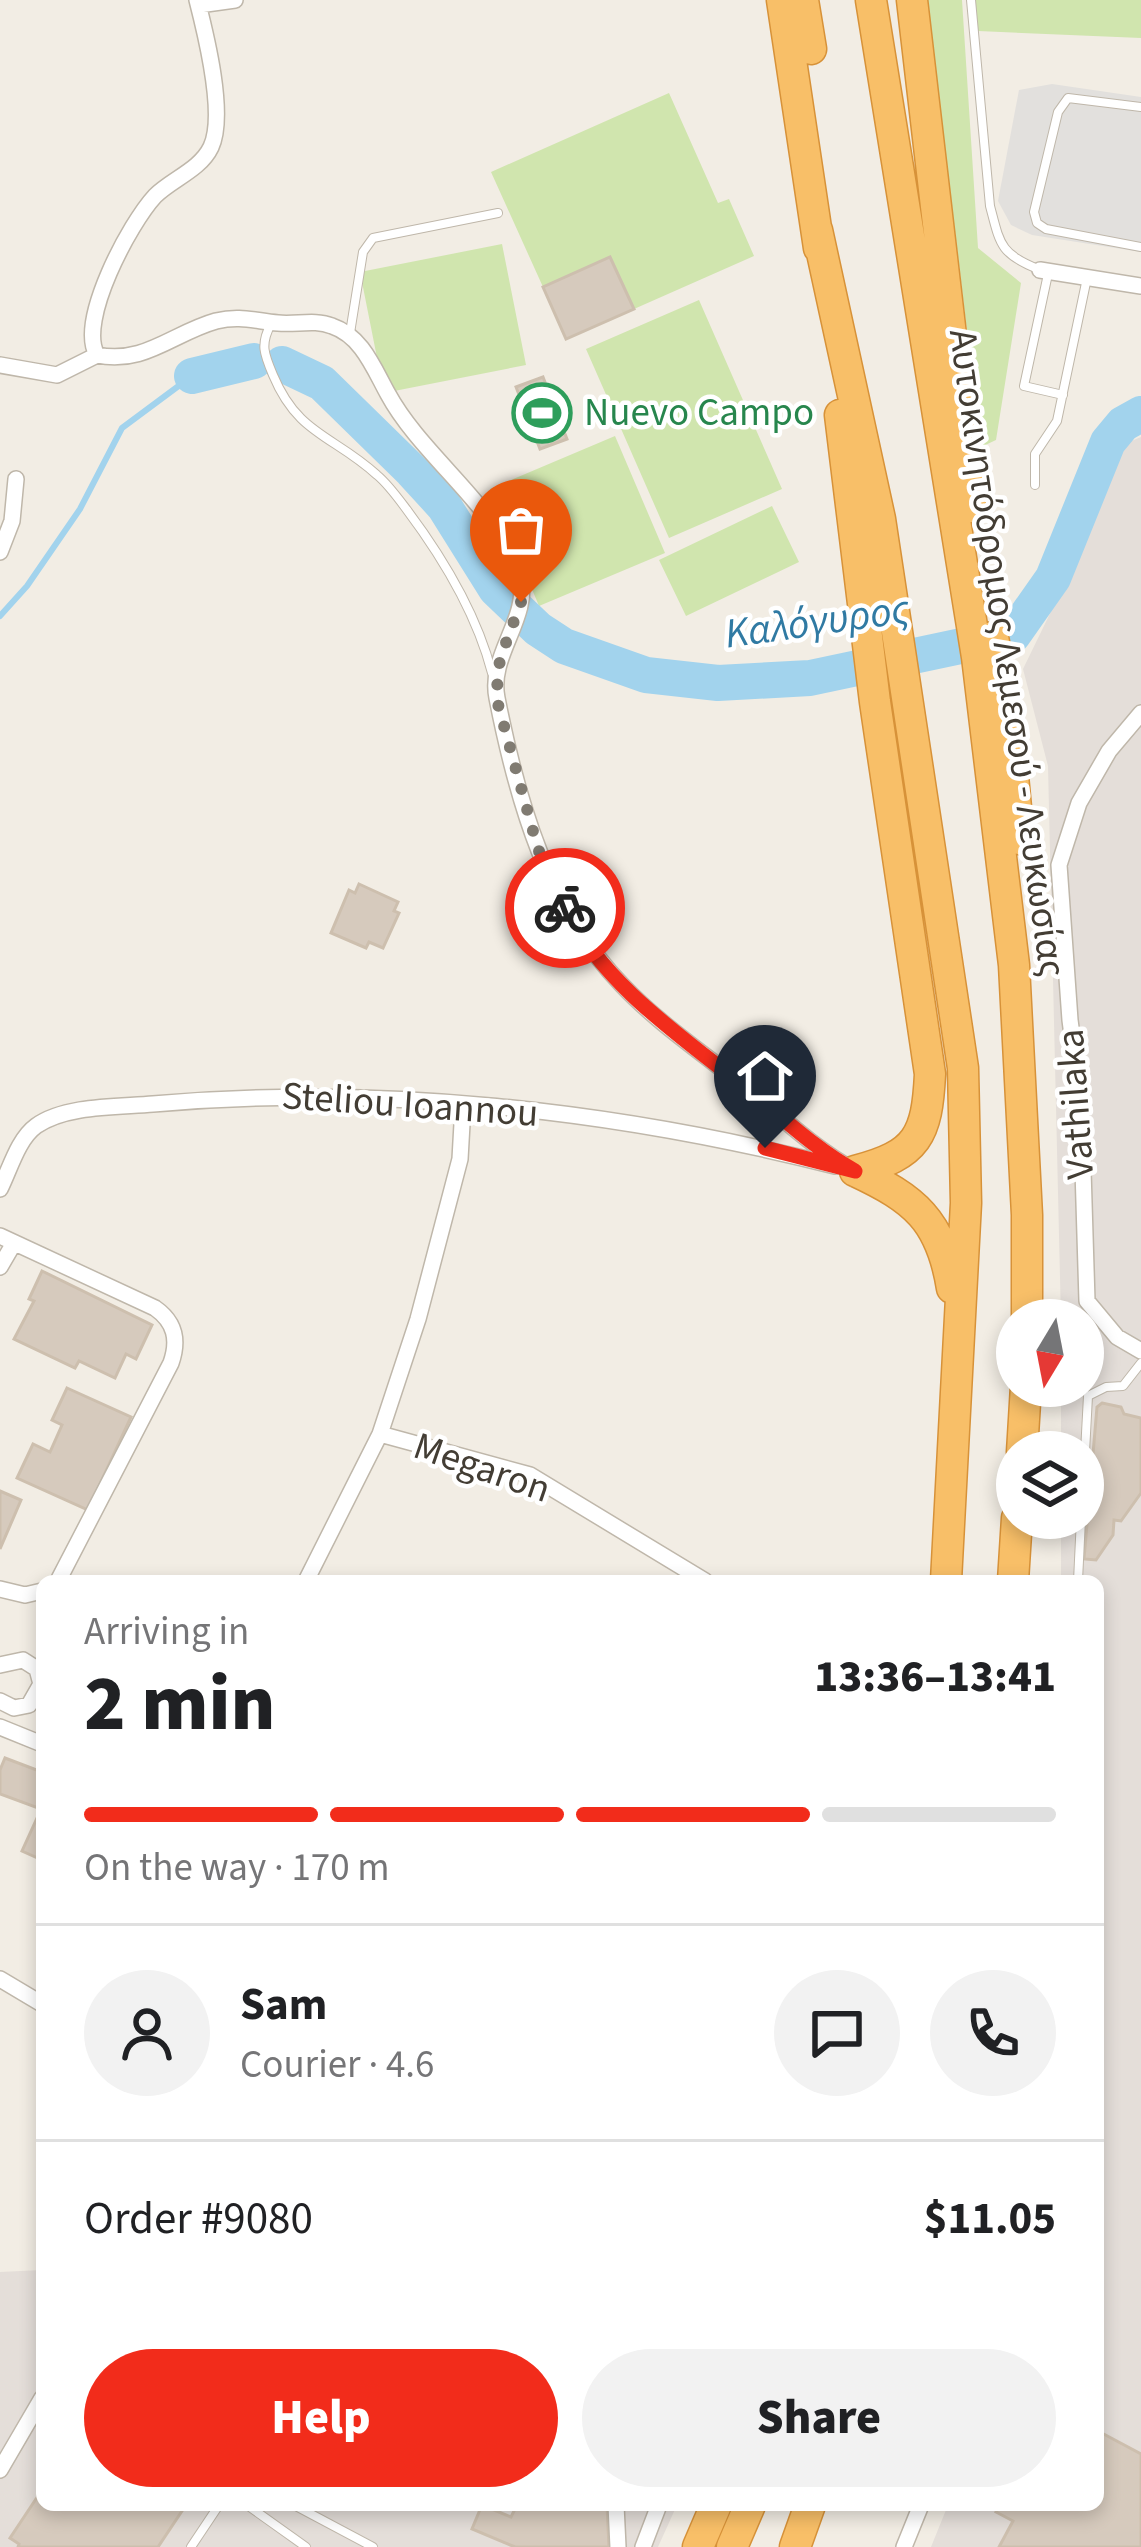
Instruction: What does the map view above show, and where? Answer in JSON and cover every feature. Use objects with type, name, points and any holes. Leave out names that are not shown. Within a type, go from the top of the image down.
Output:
[{"type":"highway","points":[[782,0],[817,230],[874,702],[930,1073],[928,1120],[911,1145],[881,1164],[855,1171]]},
{"type":"highway","points":[[803,0],[963,1068],[966,1203],[946,1575]]},
{"type":"highway","name":"Αυτοκινητόδρομος Λεμεσού - Λευκωσίας","points":[[872,0],[986,657],[1014,965],[1027,1299]]},
{"type":"highway","points":[[912,0],[961,506]]},
{"type":"highway","points":[[817,230],[879,515]]},
{"type":"highway","points":[[855,1171],[910,1199],[926,1216],[948,1264],[959,1329]]},
{"type":"highway","points":[[1012,1575],[1015,1539]]},
{"type":"highway","points":[[698,2547],[713,2511]]},
{"type":"highway","points":[[732,2547],[747,2511]]},
{"type":"highway","points":[[796,2544],[808,2511]]},
{"type":"street","points":[[98,355],[91,344],[90,326],[99,296],[140,215],[212,146],[216,106],[198,3],[235,0]]},
{"type":"street","points":[[1044,270],[1141,286]]},
{"type":"street","points":[[0,365],[57,375],[98,355],[131,358],[216,321],[247,316],[326,324],[349,335],[420,444],[503,538],[519,574],[519,607],[495,684],[538,849],[573,924],[623,986],[683,1040],[820,1151],[855,1171]]},
{"type":"street","points":[[0,552],[12,521],[16,479]]},
{"type":"street","name":"Vathilaka","points":[[1141,712],[1078,803],[1059,865],[1081,1104],[1087,1301],[1117,1337],[1141,1351]]},
{"type":"street","name":"Steliou Ioannou","points":[[0,1189],[33,1128],[77,1113],[292,1094],[355,1095],[537,1112],[719,1136],[855,1171]]},
{"type":"street","points":[[309,1575],[380,1434],[418,1319],[460,1159],[463,1106]]},
{"type":"street","points":[[0,1267],[7,1239],[155,1308],[175,1334],[171,1363],[61,1575]]},
{"type":"street","name":"Megaron","points":[[380,1434],[530,1475],[695,1575]]},
{"type":"street","points":[[0,1589],[25,1595],[36,1592]]},
{"type":"street","points":[[0,1666],[15,1659],[36,1667]]},
{"type":"street","points":[[2,1707],[22,1708],[36,1701]]},
{"type":"street","points":[[0,1727],[36,1742]]},
{"type":"street","points":[[0,1978],[36,2000]]},
{"type":"street","points":[[0,2470],[36,2408]]},
{"type":"street","points":[[616,2511],[618,2547]]},
{"type":"street","points":[[643,2547],[657,2511]]},
{"type":"street","points":[[904,2547],[919,2511]]},
{"type":"lane","points":[[971,0],[990,206],[998,238],[1010,257],[1044,270],[1024,386],[1063,394]]},
{"type":"lane","points":[[1141,107],[1067,98],[1058,112],[1034,212],[1037,223],[1046,229],[1141,248]]},
{"type":"lane","points":[[349,335],[363,252],[373,238],[498,213]]},
{"type":"lane","points":[[1035,485],[1035,454],[1057,421],[1088,277]]},
{"type":"lane","points":[[272,322],[262,340],[286,406],[307,427],[380,477],[407,510],[443,562],[473,621],[495,684]]},
{"type":"lane","points":[[1086,1431],[1088,1396],[1106,1387],[1123,1386],[1141,1363]]},
{"type":"lane","points":[[1078,1575],[1081,1539]]},
{"type":"lane","points":[[191,2547],[215,2511]]},
{"type":"lane","points":[[255,2511],[306,2547]]},
{"type":"lane","points":[[305,2511],[373,2547]]},
{"type":"shaded area","points":[[1052,84],[1141,97],[1141,252],[1032,235],[1011,225],[998,201],[1019,90]]},
{"type":"shaded area","points":[[1141,437],[1141,2547],[931,2547],[946,2511],[1104,2511],[1104,1575],[1061,1575],[1061,1539],[1104,1539],[1104,1431],[1061,1431],[1061,1407],[1104,1407],[1104,1299],[1061,1299],[1048,766],[1023,669],[1077,558],[1117,447]]},
{"type":"shaded area","points":[[36,2270],[36,2511],[674,2511],[658,2547],[0,2547],[0,2272]]},
{"type":"green space","points":[[927,0],[962,0],[978,248],[1021,283],[996,440],[981,447]]},
{"type":"green space","points":[[974,0],[1141,0],[1141,38],[978,31]]},
{"type":"green space","points":[[669,93],[718,203],[729,199],[754,256],[634,309],[610,257],[543,287],[491,172]]},
{"type":"green space","points":[[502,244],[526,365],[384,393],[360,272]]},
{"type":"green space","points":[[699,300],[782,489],[669,538],[586,349]]},
{"type":"green space","points":[[615,436],[665,553],[539,606],[490,489]]},
{"type":"green space","points":[[772,506],[799,562],[686,616],[659,560]]},
{"type":"building","points":[[610,257],[634,309],[566,339],[543,287]]},
{"type":"building","name":"Nuevo Campo","points":[[543,377],[567,439],[540,449],[516,387]]},
{"type":"building","points":[[359,884],[398,902],[394,911],[399,913],[383,948],[369,942],[366,948],[331,933],[349,890],[355,893]]},
{"type":"building","points":[[42,1271],[152,1325],[136,1359],[126,1354],[115,1378],[79,1361],[75,1368],[14,1339],[34,1301],[29,1299]]},
{"type":"building","points":[[67,1388],[131,1417],[88,1510],[17,1478],[33,1444],[50,1452],[62,1425],[52,1420]]},
{"type":"building","points":[[1104,1403],[1141,1418],[1141,1493],[1121,1521],[1114,1520],[1113,1535],[1096,1560],[1084,1559],[1086,1539],[1104,1539],[1104,1431],[1095,1431],[1097,1407]]},
{"type":"building","points":[[0,1491],[21,1500],[0,1549]]},
{"type":"building","points":[[5,1758],[36,1770],[36,1807],[0,1794]]},
{"type":"building","points":[[36,1820],[36,1857],[22,1851]]},
{"type":"building","points":[[1104,2434],[1141,2454],[1141,2547],[999,2547],[1013,2521],[996,2512],[1104,2511]]},
{"type":"building","points":[[36,2499],[36,2511],[182,2511],[158,2547],[18,2547],[10,2538]]},
{"type":"building","points":[[480,2511],[511,2517],[514,2511],[607,2511],[609,2547],[515,2547],[472,2529]]},
{"type":"waterway","name":"Καλόγυρος","points":[[192,376],[254,361]]},
{"type":"waterway","name":"Καλόγυρος","points":[[282,364],[322,383],[412,471],[444,506],[496,589],[538,629],[564,646],[646,675],[718,683],[810,678],[1013,635],[1053,578],[1108,442],[1123,424],[1141,414]]},
{"type":"waterway","name":"Καλόγυρος","points":[[0,616],[27,586],[80,509],[122,428],[192,376]]},
{"type":"way so far","points":[[521,602],[500,659],[496,697],[538,849],[565,908]]},
{"type":"place","name":"Nuevo Campo","points":[[542,413]]},
{"type":"route","points":[[565,908],[606,968],[649,1011],[820,1151],[855,1171],[765,1148]]}]
